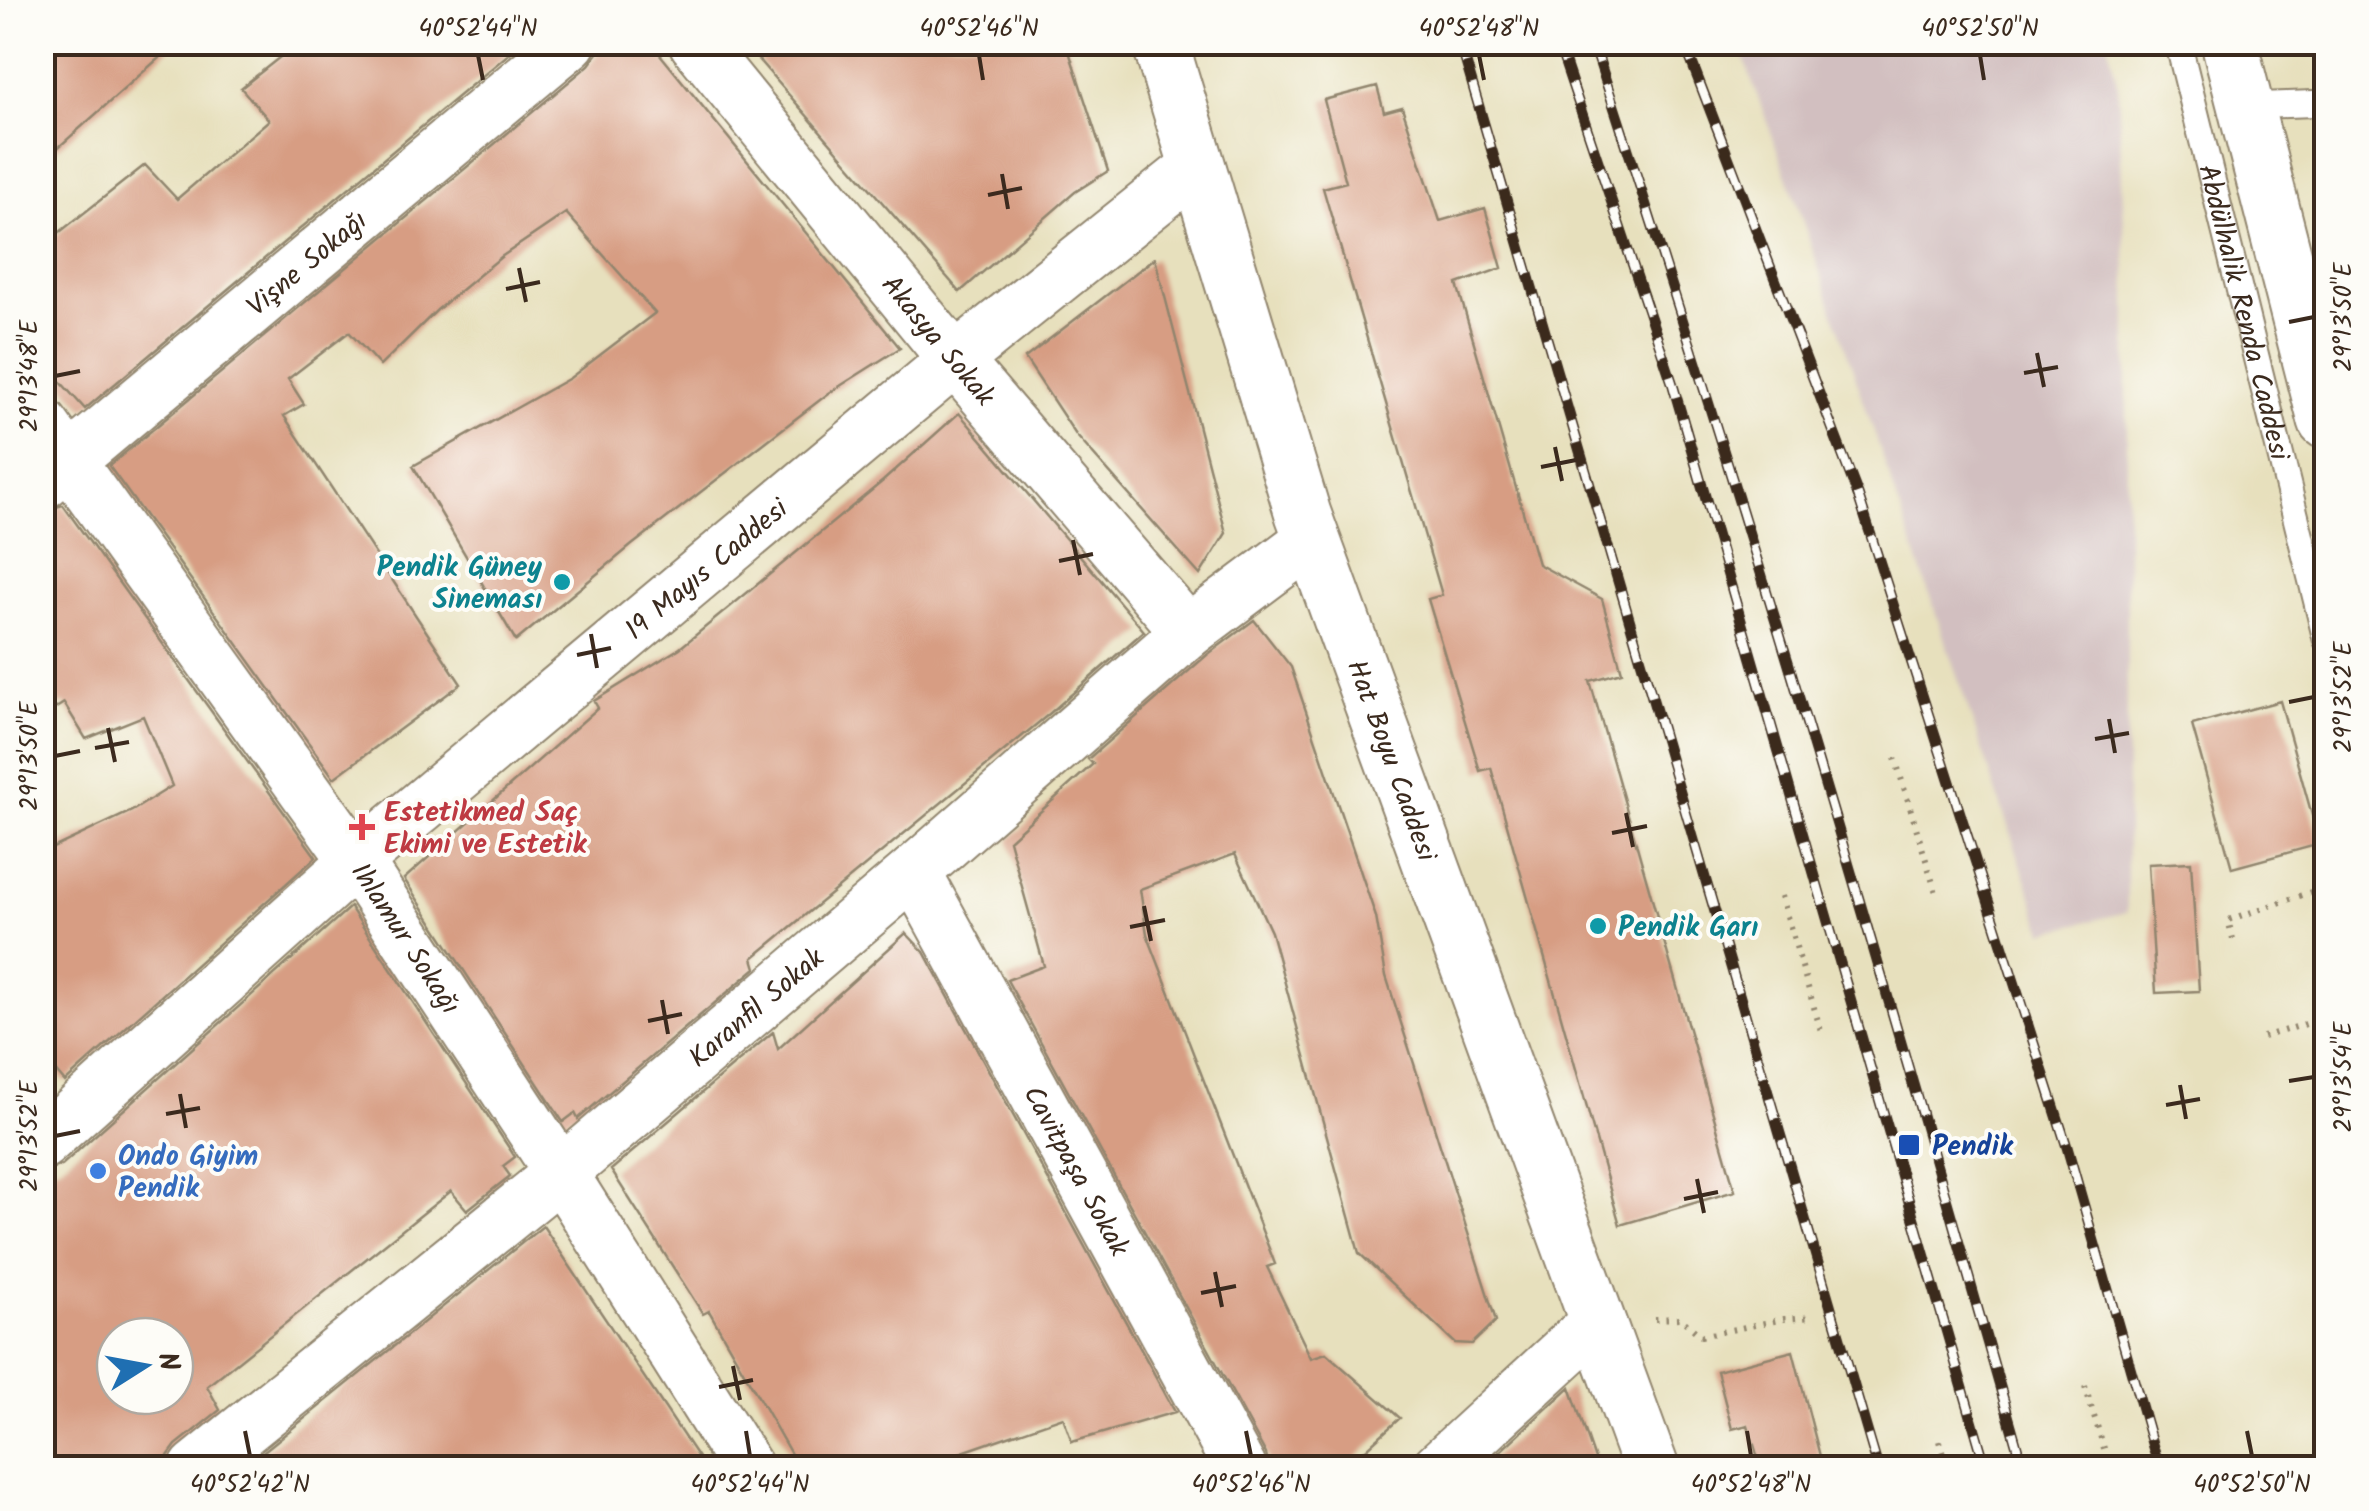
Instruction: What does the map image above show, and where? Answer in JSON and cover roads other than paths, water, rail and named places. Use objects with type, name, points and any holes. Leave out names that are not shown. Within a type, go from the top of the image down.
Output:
[{"type":"street","name":"Vişne Sokağı","points":[[52,455],[570,42]]},
{"type":"street","name":"Akasya Sokak","points":[[695,42],[956,360],[1188,632]]},
{"type":"street","name":"Hat Boyu Caddesi","points":[[1160,42],[1312,539],[1652,1468]]},
{"type":"street","name":"Abdülhalik Renda Caddesi","points":[[2230,42],[2326,421]]},
{"type":"street","name":"19 Mayıs Caddesi","points":[[42,1143],[356,861],[956,360],[1196,166]]},
{"type":"street","name":"Ihlamur Sokağı","points":[[52,455],[356,861],[561,1173],[747,1468]]},
{"type":"street","name":"Karanfil Sokak","points":[[196,1468],[561,1173],[1188,632],[1312,539]]},
{"type":"street","name":"Cavitpaşa Sokak","points":[[914,872],[1240,1468]]},
{"type":"street","points":[[1438,1468],[1598,1321]]},
{"type":"lane","name":"Abdülhalik Renda Caddesi","points":[[2178,42],[2326,639]]},
{"type":"lane","points":[[2245,106],[2326,102]]},
{"type":"railway","points":[[1460,42],[1878,1468]]},
{"type":"railway","points":[[1558,42],[1672,382],[1986,1468]]},
{"type":"railway","points":[[1593,42],[1816,753],[2023,1468]]},
{"type":"railway","points":[[1684,42],[1858,495],[2067,1147],[2159,1468]]},
{"type":"place","name":"Pendik Güney Sineması","points":[[562,582]]},
{"type":"place","name":"Estetikmed Saç Ekimi ve Estetik","points":[[362,827]]},
{"type":"place","name":"Pendik Garı","points":[[1598,926]]},
{"type":"place","name":"Pendik","points":[[1909,1145]]},
{"type":"place","name":"Ondo Giyim Pendik","points":[[98,1171]]}]
